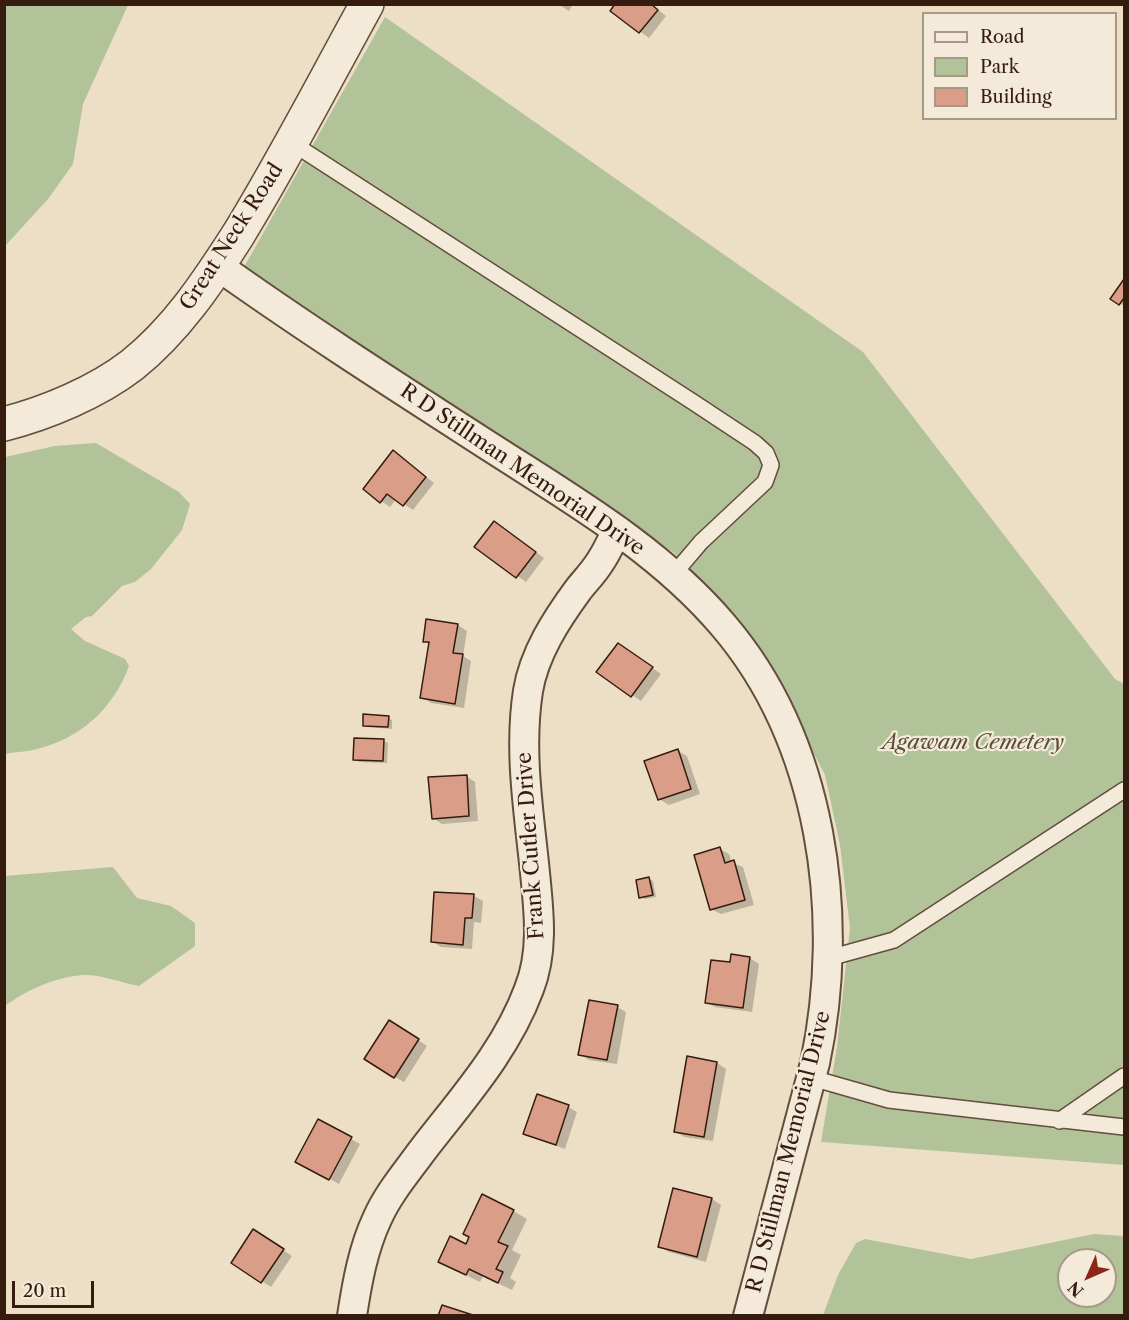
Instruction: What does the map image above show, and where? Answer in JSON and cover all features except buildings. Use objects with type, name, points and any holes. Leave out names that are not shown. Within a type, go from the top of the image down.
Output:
[{"type":"street","name":"Great Neck Road","points":[[4,424],[60,404],[106,382],[133,364],[170,329],[218,266],[266,190],[367,4]]},
{"type":"street","name":"R D Stillman Memorial Drive","points":[[218,266],[333,345],[617,530],[673,575],[705,605],[740,645],[767,690],[789,737],[807,788],[820,840],[828,905],[829,958],[822,1031],[812,1078],[748,1316]]},
{"type":"street","name":"Frank Cutler Drive","points":[[352,1316],[364,1256],[377,1217],[393,1191],[495,1057],[512,1029],[531,986],[537,959],[539,933],[525,771],[528,691],[532,673],[548,637],[578,590],[600,562],[617,530]]},
{"type":"lane","points":[[291,143],[693,402],[755,443],[766,453],[771,465],[765,482],[701,542],[673,575]]},
{"type":"lane","points":[[829,958],[894,940],[1125,790]]},
{"type":"lane","points":[[1059,1121],[1125,1076]]},
{"type":"lane","points":[[812,1078],[889,1100],[1125,1127]]},
{"type":"green space","points":[[5,4],[128,5],[83,104],[73,164],[48,199],[5,246]]},
{"type":"green space","name":"Agawam Cemetery","points":[[385,17],[863,352],[1115,679],[1124,684],[1124,1165],[821,1142],[837,1047],[850,928],[840,845],[825,775],[760,650],[723,602],[673,552],[454,411],[244,267]]},
{"type":"green space","points":[[96,443],[179,492],[190,504],[182,530],[151,569],[135,582],[122,586],[92,616],[86,617],[71,629],[85,641],[125,659],[129,666],[114,696],[94,720],[68,737],[37,749],[5,754],[5,457],[55,446]]},
{"type":"green space","points":[[113,867],[137,898],[171,906],[195,923],[195,946],[139,986],[96,976],[73,976],[42,985],[5,1006],[5,876]]},
{"type":"green space","points":[[1094,1234],[1124,1236],[1124,1315],[823,1315],[838,1275],[856,1243],[865,1239],[971,1259]]}]
